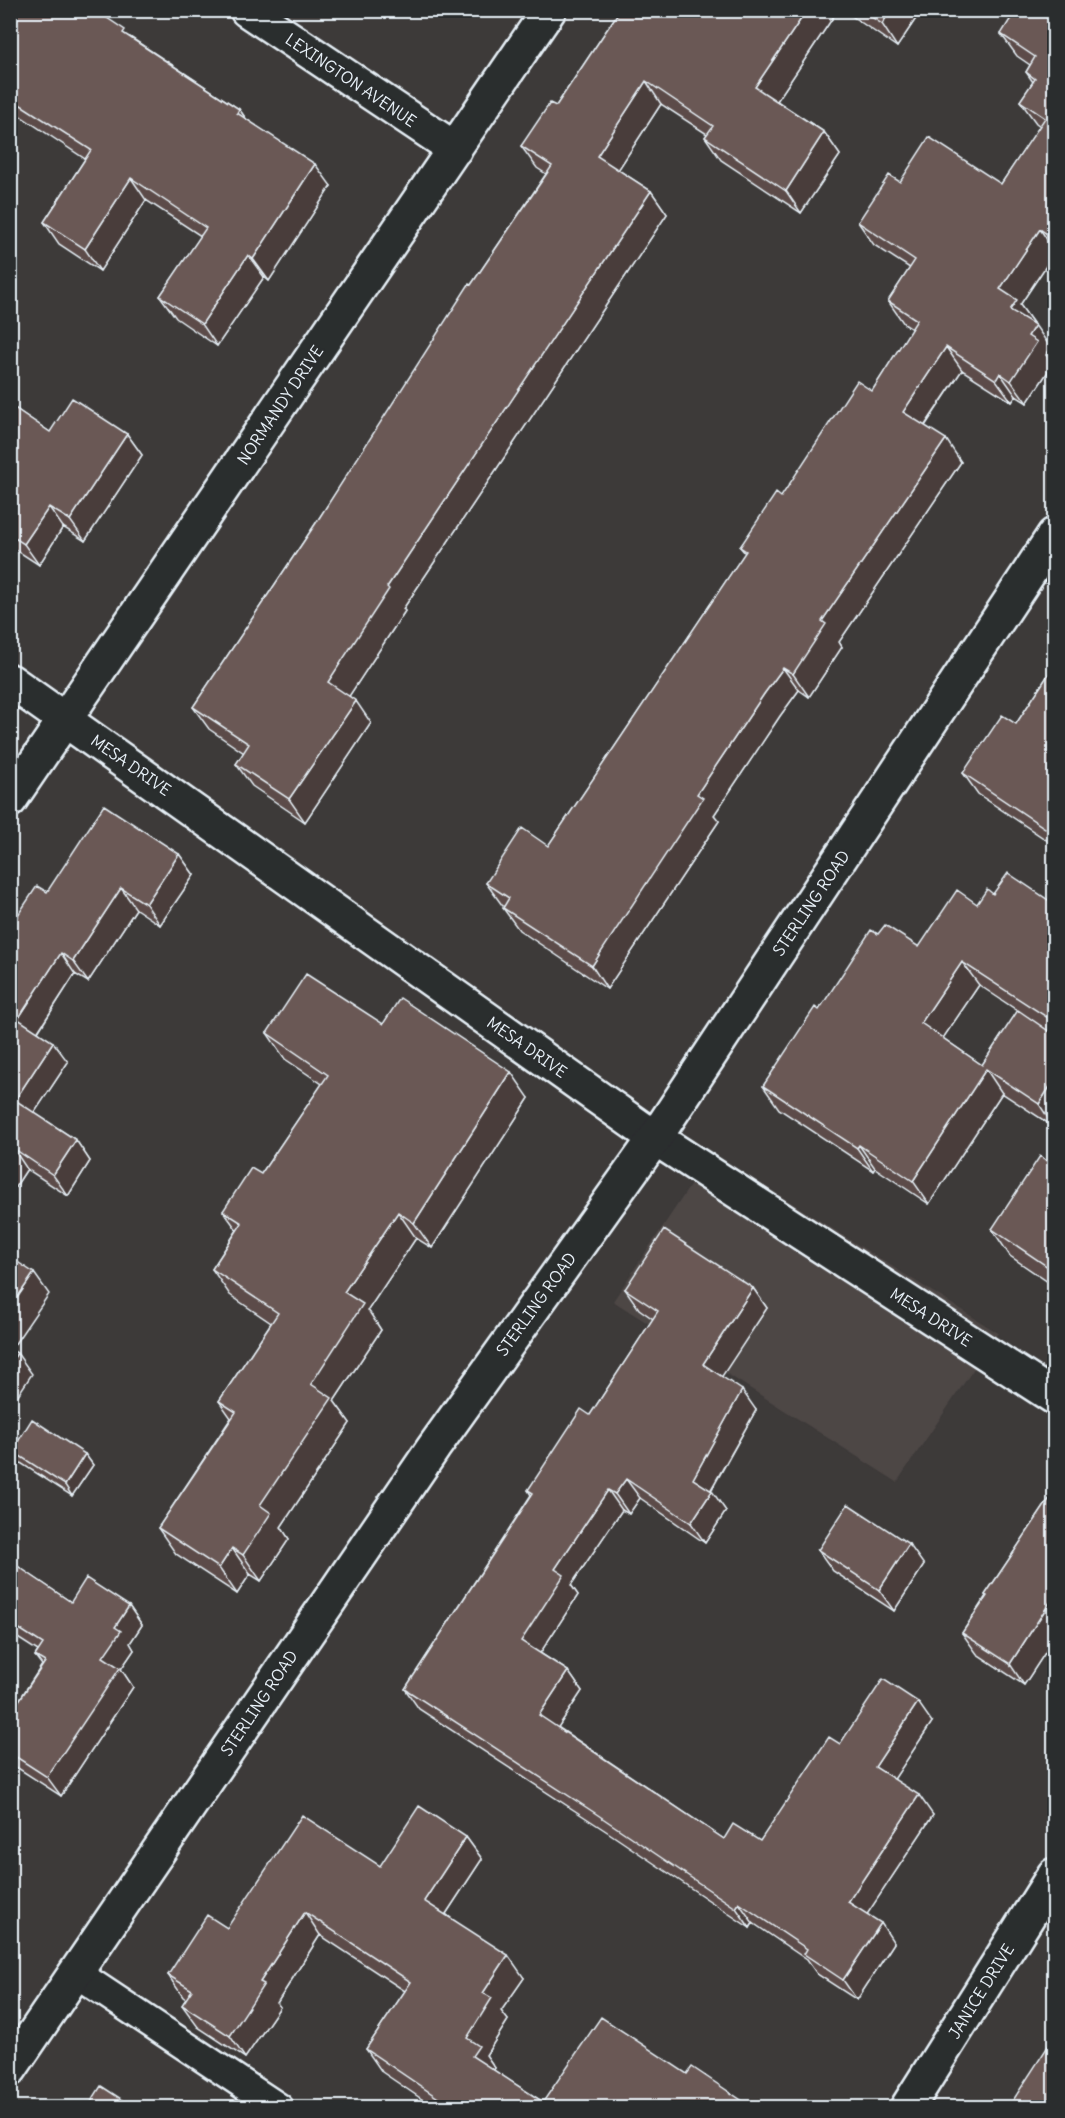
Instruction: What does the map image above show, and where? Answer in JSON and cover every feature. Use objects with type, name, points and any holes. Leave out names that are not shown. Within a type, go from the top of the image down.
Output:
[{"type":"street","name":"LEXINGTON AVENUE","points":[[247,10],[455,149]]},
{"type":"street","name":"NORMANDY DRIVE","points":[[10,800],[549,10]]},
{"type":"street","name":"STERLING ROAD","points":[[10,2069],[434,1447],[655,1138],[1054,534]]},
{"type":"street","name":"MESA DRIVE","points":[[10,681],[66,718],[655,1138],[1054,1397]]},
{"type":"street","name":"JANICE DRIVE","points":[[907,2108],[1054,1875]]},
{"type":"lane","points":[[76,1973],[279,2108]]},
{"type":"shaded area","points":[[712,1153],[998,1333],[897,1482],[613,1301]]},
{"type":"building","points":[[10,10],[95,10],[125,30],[123,33],[239,109],[237,113],[315,164],[253,259],[248,255],[202,324],[160,296],[206,228],[131,178],[85,249],[44,222],[91,150],[10,98]]},
{"type":"building","points":[[620,10],[807,10],[755,87],[824,132],[786,191],[705,137],[713,126],[646,81],[597,156],[651,191],[387,587],[389,589],[328,682],[356,701],[289,799],[236,764],[249,744],[193,707],[316,523],[469,284],[471,285],[552,166],[521,146],[550,103],[556,106]]},
{"type":"building","points":[[861,10],[891,10],[882,24]]},
{"type":"building","points":[[1016,10],[1054,10],[1054,239],[1040,229],[1000,289],[1017,300],[1010,310],[1035,325],[1028,336],[1037,342],[1011,381],[1000,373],[996,380],[946,347],[903,412],[946,439],[822,621],[826,624],[793,674],[783,668],[764,694],[697,794],[703,798],[592,966],[503,908],[509,898],[486,883],[522,828],[548,846],[746,551],[740,547],[776,493],[781,497],[857,381],[872,391],[917,320],[888,301],[915,260],[858,222],[889,175],[900,182],[929,137],[1001,184],[1045,118],[1020,101],[1035,79],[1026,72],[1035,57],[1001,34]]},
{"type":"building","points":[[72,398],[127,434],[70,520],[49,507],[24,544],[10,535],[10,405],[50,432]]},
{"type":"building","points":[[1054,666],[1054,834],[963,773],[1002,715],[1016,724]]},
{"type":"building","points":[[104,805],[179,854],[146,904],[121,888],[73,961],[61,953],[18,1019],[53,1042],[15,1100],[76,1140],[53,1175],[13,1148],[10,1152],[10,927],[37,886],[47,892]]},
{"type":"building","points":[[1008,873],[1054,904],[1054,1008],[1048,1018],[962,962],[921,1023],[982,1065],[1018,1010],[1054,1035],[1054,1080],[1039,1104],[986,1069],[913,1181],[859,1145],[857,1148],[763,1086],[815,1007],[819,1010],[871,930],[878,934],[885,925],[919,947],[957,890],[977,904],[987,889],[993,894]]},
{"type":"building","points":[[306,974],[383,1024],[400,998],[511,1072],[414,1223],[398,1212],[344,1292],[363,1304],[311,1384],[332,1398],[260,1505],[271,1513],[243,1555],[232,1548],[219,1568],[158,1528],[236,1412],[219,1401],[278,1313],[212,1269],[242,1223],[223,1211],[251,1168],[261,1174],[328,1075],[267,1033]]},
{"type":"building","points":[[1040,1156],[1054,1166],[1054,1271],[992,1229]]},
{"type":"building","points":[[664,1230],[753,1288],[703,1364],[742,1390],[693,1479],[712,1491],[691,1523],[626,1479],[615,1494],[608,1490],[555,1569],[564,1575],[521,1641],[568,1671],[539,1715],[724,1839],[733,1824],[760,1841],[829,1737],[840,1744],[883,1679],[918,1702],[875,1767],[919,1795],[848,1902],[881,1923],[843,1980],[804,1954],[807,1949],[739,1903],[736,1908],[405,1689],[533,1493],[528,1490],[581,1409],[590,1415],[658,1311],[625,1289]]},
{"type":"building","points":[[10,1257],[34,1273],[10,1308]]},
{"type":"building","points":[[10,1349],[17,1353],[10,1364]]},
{"type":"building","points":[[32,1419],[85,1454],[65,1485],[12,1451]]},
{"type":"building","points":[[1054,1492],[1054,1596],[1010,1664],[962,1633]]},
{"type":"building","points":[[848,1504],[909,1544],[879,1590],[818,1550]]},
{"type":"building","points":[[10,1561],[71,1602],[86,1578],[129,1606],[115,1627],[121,1631],[103,1657],[120,1668],[47,1777],[10,1753],[10,1714],[45,1662],[35,1656],[43,1644],[10,1623]]},
{"type":"building","points":[[419,1806],[466,1837],[424,1901],[508,1955],[483,1993],[492,1998],[467,2038],[479,2046],[472,2056],[543,2102],[601,2017],[687,2074],[692,2067],[753,2108],[453,2108],[366,2049],[411,1982],[305,1912],[260,1982],[264,1984],[230,2036],[182,2005],[192,1990],[168,1975],[207,1915],[227,1928],[302,1815],[380,1866]]},
{"type":"building","points":[[1054,2037],[1054,2108],[1008,2108]]},
{"type":"building","points":[[101,2086],[135,2108],[87,2108]]}]
